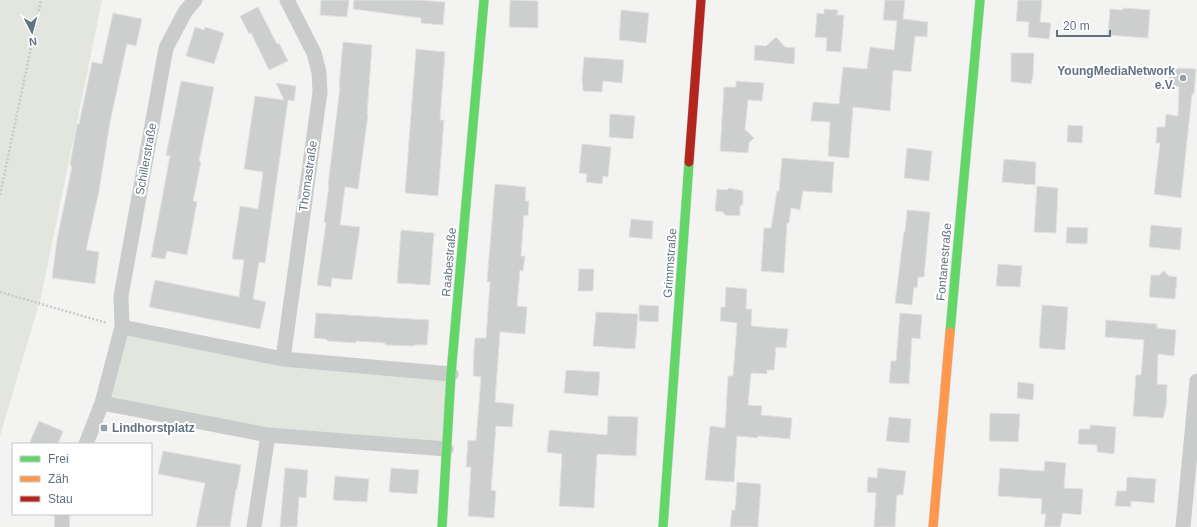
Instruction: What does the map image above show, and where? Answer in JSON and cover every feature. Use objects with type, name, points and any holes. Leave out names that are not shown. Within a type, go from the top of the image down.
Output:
[{"type":"street","name":"Schillerstraße","points":[[122,327],[121,296],[166,48],[185,12],[196,0]]},
{"type":"street","name":"Thomastraße","points":[[283,359],[320,92],[319,72],[314,53],[287,0]]},
{"type":"street","name":"Raabestraße","points":[[442,527],[446,448],[484,0]]},
{"type":"street","name":"Grimmstraße","points":[[663,527],[701,0]]},
{"type":"street","name":"Fontanestraße","points":[[933,527],[980,0]]},
{"type":"street","points":[[86,443],[102,403],[122,327],[283,359],[452,374]]},
{"type":"street","points":[[1183,527],[1197,381]]},
{"type":"street","points":[[102,403],[268,435],[446,448]]},
{"type":"street","points":[[254,527],[268,435]]},
{"type":"street","points":[[62,515],[62,527]]},
{"type":"path","points":[[0,195],[41,0]]},
{"type":"path","points":[[0,292],[122,327]]},
{"type":"shaded area","points":[[0,0],[102,0],[41,297],[0,436]]},
{"type":"shaded area","points":[[124,329],[449,376],[445,447],[273,433],[104,402]]},
{"type":"building","points":[[321,0],[349,0],[347,17],[320,15]]},
{"type":"building","points":[[354,0],[418,0],[445,2],[443,25],[421,23],[421,18],[353,9]]},
{"type":"building","points":[[510,0],[538,1],[538,28],[509,27]]},
{"type":"building","points":[[885,0],[905,0],[903,19],[928,22],[927,37],[915,36],[911,72],[893,70],[890,111],[853,107],[849,158],[828,156],[830,122],[811,121],[813,102],[839,104],[843,67],[867,69],[870,47],[894,50],[897,21],[883,20]]},
{"type":"building","points":[[1018,0],[1042,0],[1040,22],[1051,23],[1049,39],[1028,37],[1029,22],[1016,21]]},
{"type":"building","points":[[258,7],[277,44],[279,43],[288,61],[269,70],[251,33],[249,34],[240,16]]},
{"type":"building","points":[[1123,8],[1150,10],[1148,38],[1108,35],[1110,9],[1123,10]]},
{"type":"building","points":[[824,9],[838,10],[837,15],[844,15],[841,52],[826,51],[827,38],[815,37],[817,13],[824,14]]},
{"type":"building","points":[[621,10],[649,13],[646,43],[619,40]]},
{"type":"building","points":[[113,13],[142,19],[136,46],[127,44],[110,122],[99,191],[86,250],[99,252],[95,284],[52,278],[57,240],[72,166],[70,165],[77,124],[79,124],[92,62],[102,64]]},
{"type":"building","points":[[195,27],[204,30],[205,27],[224,33],[214,64],[186,56]]},
{"type":"building","points":[[776,37],[785,47],[795,48],[794,64],[754,60],[755,45],[766,46]]},
{"type":"building","points":[[343,42],[372,45],[368,115],[358,189],[345,187],[340,225],[360,227],[352,280],[332,278],[331,287],[317,285],[326,223],[324,222],[340,87]]},
{"type":"building","points":[[416,49],[445,52],[440,120],[444,120],[438,196],[405,193]]},
{"type":"building","points":[[1011,53],[1034,53],[1033,76],[1031,84],[1011,82]]},
{"type":"building","points":[[584,57],[624,60],[622,83],[603,81],[602,92],[583,91],[582,79]]},
{"type":"building","points":[[1170,68],[1196,69],[1181,198],[1154,194],[1160,143],[1156,143],[1157,127],[1165,127],[1166,114],[1178,116],[1179,87],[1169,86]]},
{"type":"building","points":[[181,81],[214,87],[199,161],[201,162],[193,201],[197,202],[187,255],[167,251],[165,259],[151,257],[170,156],[166,155]]},
{"type":"building","points":[[736,81],[764,83],[762,101],[748,100],[745,130],[754,138],[749,143],[748,153],[720,151],[724,87],[736,87]]},
{"type":"building","points":[[276,83],[296,86],[294,101],[288,100],[265,263],[259,262],[253,299],[266,302],[260,329],[149,307],[155,280],[239,297],[244,260],[232,259],[240,206],[258,209],[263,172],[244,169],[255,96],[284,100]]},
{"type":"building","points":[[610,114],[635,116],[633,139],[609,137]]},
{"type":"building","points":[[1068,125],[1083,126],[1082,143],[1067,142]]},
{"type":"building","points":[[582,144],[611,147],[608,177],[603,176],[602,184],[586,182],[587,174],[579,173]]},
{"type":"building","points":[[907,148],[932,151],[929,181],[904,178]]},
{"type":"building","points":[[782,158],[834,162],[832,193],[803,191],[800,210],[791,208],[789,223],[787,223],[784,273],[761,271],[764,228],[771,228],[777,191],[779,191]]},
{"type":"building","points":[[1004,159],[1036,162],[1035,185],[1002,182]]},
{"type":"building","points":[[495,184],[526,187],[525,201],[529,201],[528,216],[524,215],[521,256],[525,256],[523,271],[520,270],[517,306],[527,307],[525,334],[500,332],[495,402],[514,404],[512,427],[496,426],[491,490],[496,491],[494,518],[468,516],[471,467],[466,467],[468,440],[476,441],[481,377],[473,376],[474,350],[475,338],[486,338],[490,282],[487,282]]},
{"type":"building","points":[[1037,186],[1058,188],[1056,233],[1034,232]]},
{"type":"building","points":[[729,188],[743,191],[743,204],[740,206],[740,216],[725,215],[723,212],[715,211],[717,189],[727,190]]},
{"type":"building","points":[[907,210],[930,212],[924,277],[918,277],[917,288],[914,287],[912,305],[895,303]]},
{"type":"building","points":[[631,219],[653,221],[652,239],[629,237]]},
{"type":"building","points":[[1151,225],[1182,228],[1180,250],[1149,247]]},
{"type":"building","points":[[1067,227],[1088,228],[1087,244],[1066,243]]},
{"type":"building","points":[[401,230],[434,233],[430,285],[397,283]]},
{"type":"building","points":[[998,264],[1022,266],[1020,287],[996,286]]},
{"type":"building","points":[[579,269],[594,269],[593,291],[578,291]]},
{"type":"building","points":[[1164,271],[1169,276],[1177,277],[1175,299],[1149,297],[1151,275],[1159,275]]},
{"type":"building","points":[[726,287],[747,289],[746,309],[752,309],[751,326],[788,329],[786,348],[776,347],[774,370],[767,370],[767,374],[751,373],[748,405],[762,406],[761,415],[792,418],[790,439],[737,436],[734,482],[705,480],[710,426],[725,428],[728,376],[733,376],[737,323],[720,321],[721,307],[725,307]]},
{"type":"building","points":[[639,305],[659,306],[658,322],[639,321]]},
{"type":"building","points":[[1042,305],[1068,307],[1065,350],[1039,348]]},
{"type":"building","points":[[596,312],[638,314],[635,349],[593,346]]},
{"type":"building","points":[[316,313],[429,320],[427,345],[385,345],[385,343],[356,341],[356,343],[328,341],[326,339],[314,338]]},
{"type":"building","points":[[900,313],[922,315],[920,339],[912,338],[909,384],[889,383],[891,361],[896,361]]},
{"type":"building","points":[[1106,320],[1157,324],[1157,328],[1176,330],[1174,356],[1158,354],[1157,384],[1167,385],[1166,407],[1163,418],[1133,416],[1136,375],[1141,375],[1144,340],[1105,337]]},
{"type":"building","points":[[566,370],[600,372],[598,396],[564,393]]},
{"type":"building","points":[[1018,382],[1034,384],[1033,400],[1017,398]]},
{"type":"building","points":[[990,413],[1020,414],[1018,442],[989,441]]},
{"type":"building","points":[[608,416],[638,417],[636,456],[597,454],[594,508],[559,506],[562,454],[547,452],[549,430],[607,435]]},
{"type":"building","points":[[889,417],[911,419],[909,443],[886,441]]},
{"type":"building","points":[[39,421],[63,431],[58,443],[29,443]]},
{"type":"building","points":[[1090,425],[1116,427],[1114,454],[1097,452],[1097,445],[1078,444],[1079,429],[1090,429]]},
{"type":"building","points":[[163,451],[241,465],[230,527],[196,527],[205,483],[158,474]]},
{"type":"building","points":[[1045,461],[1066,463],[1064,488],[1083,489],[1081,515],[1063,513],[1060,527],[1044,527],[1046,514],[1041,514],[1042,499],[998,496],[1000,468],[1044,471]]},
{"type":"building","points":[[285,468],[308,470],[306,498],[299,497],[297,527],[280,527]]},
{"type":"building","points":[[391,468],[419,470],[417,494],[389,492]]},
{"type":"building","points":[[878,468],[906,471],[903,495],[897,495],[895,527],[874,527],[876,493],[867,492],[868,477],[877,478]]},
{"type":"building","points":[[335,476],[369,479],[367,502],[333,500]]},
{"type":"building","points":[[1127,477],[1156,479],[1154,503],[1131,501],[1131,507],[1115,506],[1117,491],[1126,491]]},
{"type":"building","points":[[737,482],[761,484],[758,527],[730,527],[732,510],[735,510]]},
{"type":"traffic: fast","points":[[442,527],[451,374],[484,0]]},
{"type":"traffic: fast","points":[[950,332],[980,0]]},
{"type":"traffic: fast","points":[[663,527],[689,162]]},
{"type":"traffic: slow","points":[[933,527],[950,332]]},
{"type":"traffic: jam","points":[[689,162],[701,0]]},
{"type":"place","name":"YoungMediaNetwork e.V.","points":[[1183,78]]},
{"type":"place","name":"Lindhorstplatz","points":[[104,428]]}]
